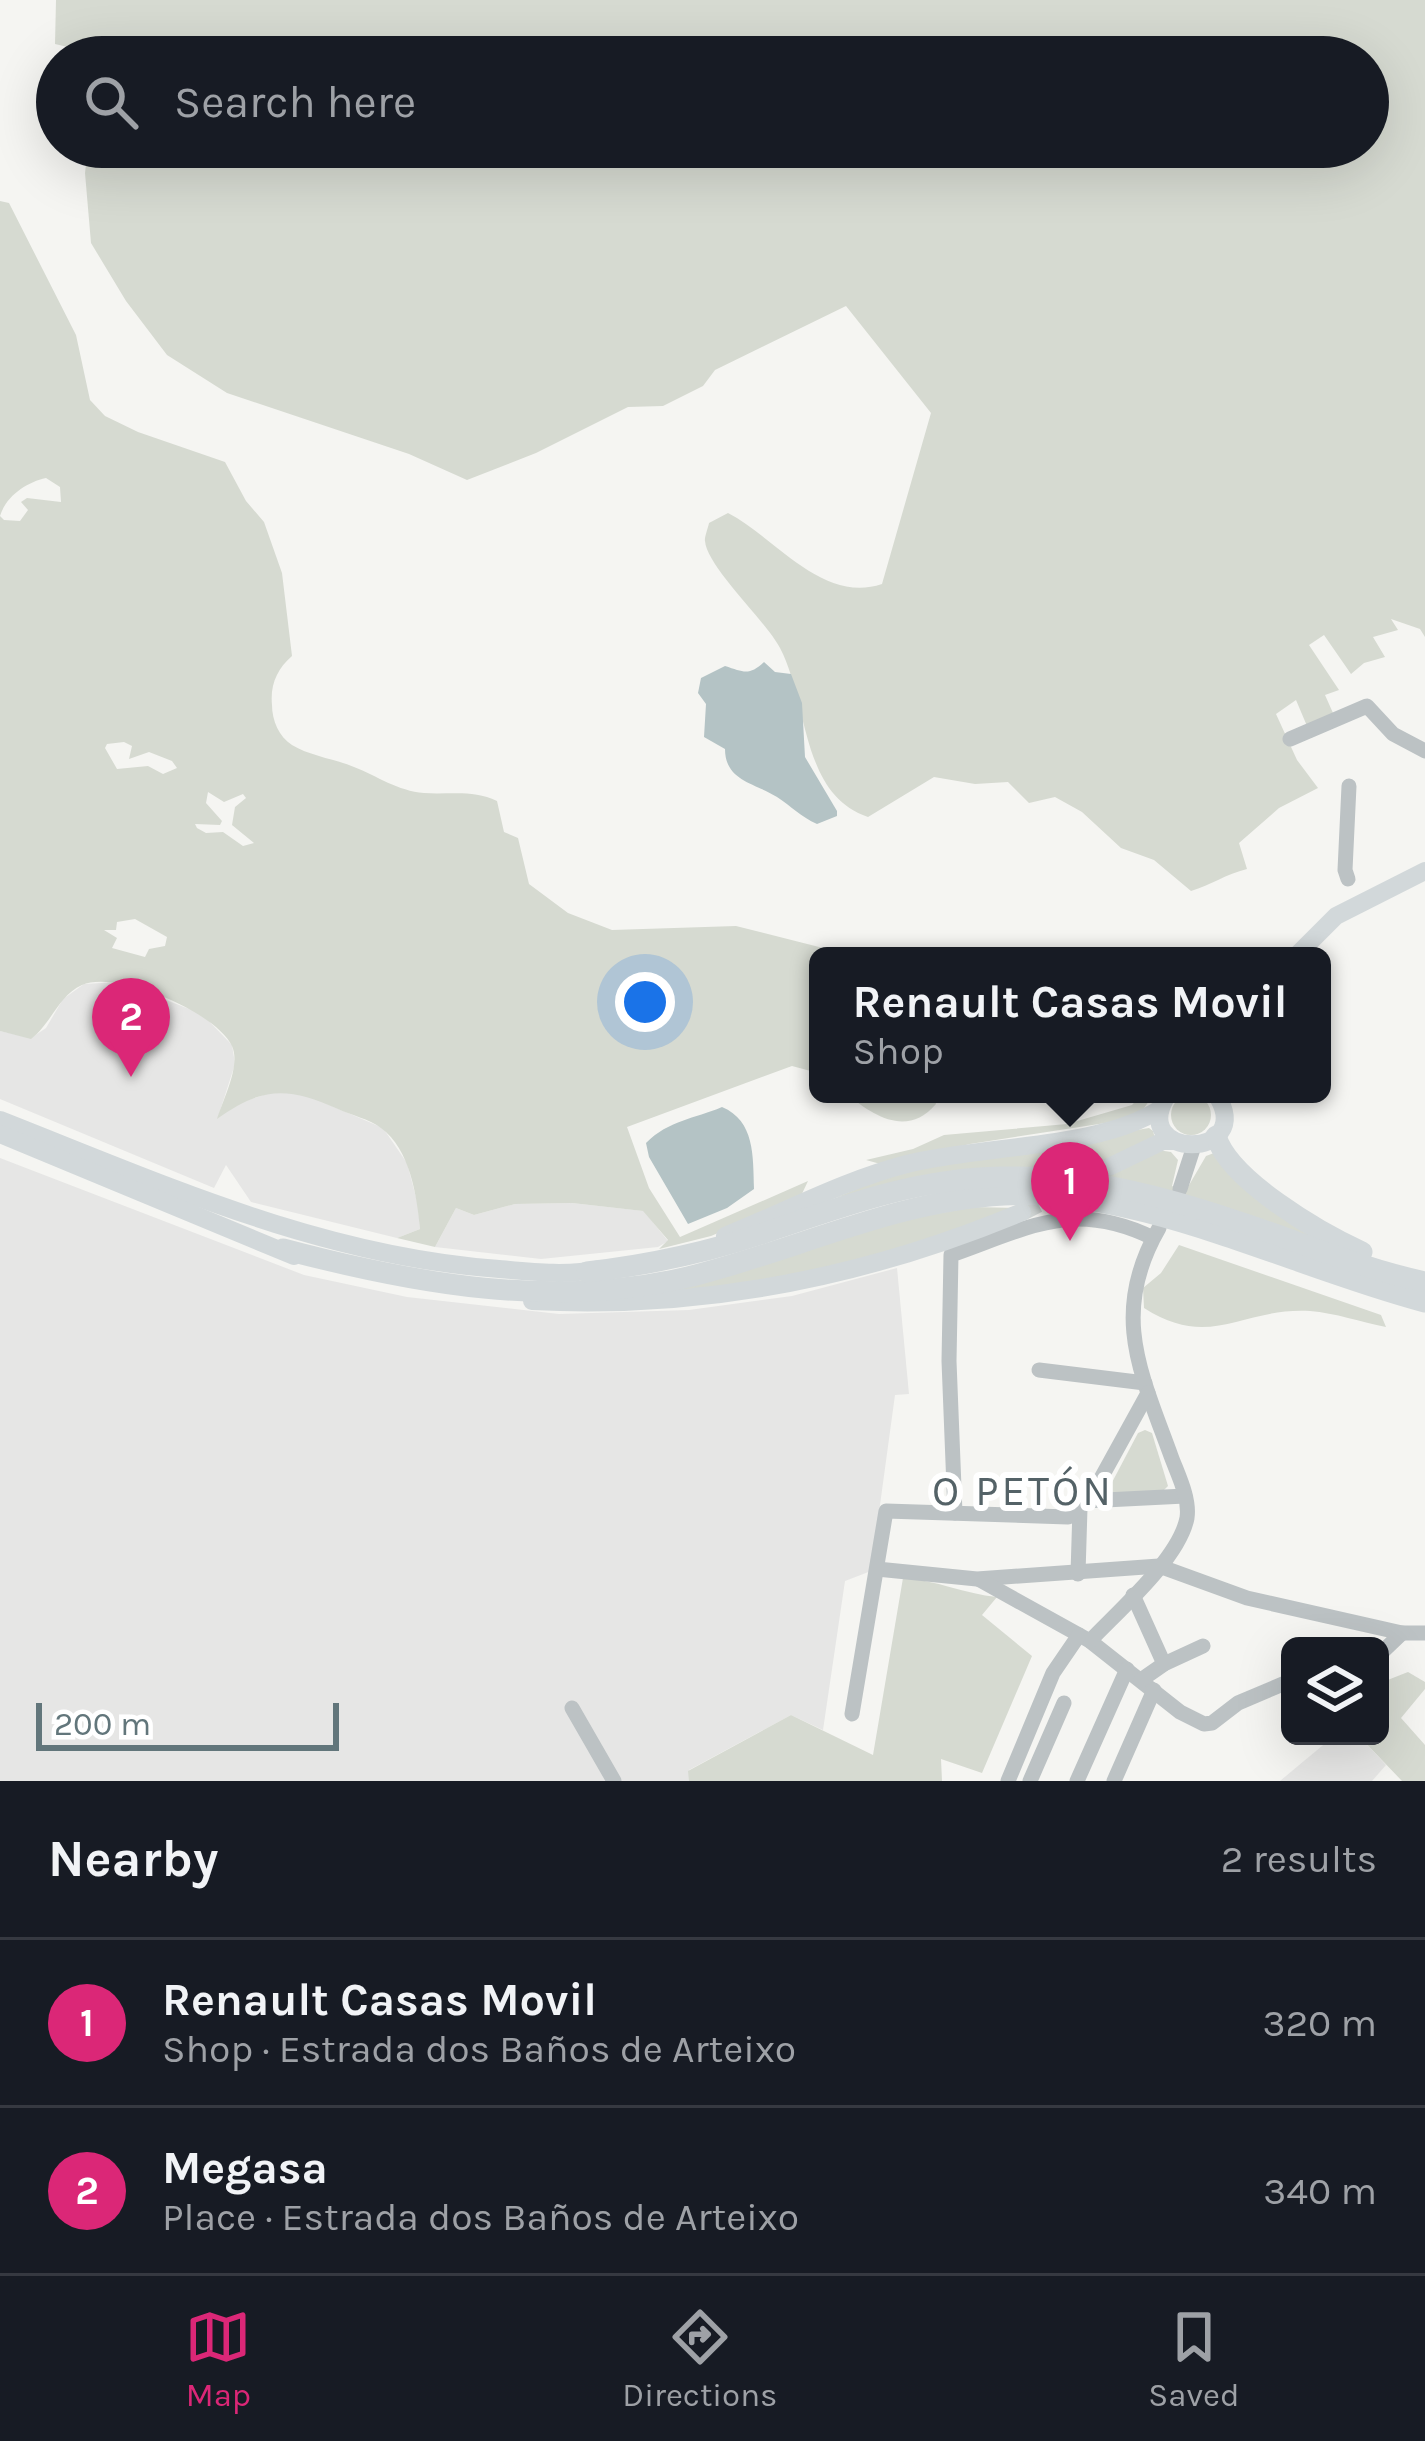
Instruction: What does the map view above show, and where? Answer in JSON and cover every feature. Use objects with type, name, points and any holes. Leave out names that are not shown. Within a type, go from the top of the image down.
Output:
[{"type":"highway","points":[[1216,1136],[1227,1157],[1280,1206],[1343,1244],[1425,1273]]},
{"type":"highway","points":[[586,1272],[690,1256],[906,1186],[1002,1177],[1062,1178],[1120,1188],[1425,1282]]},
{"type":"highway","points":[[286,1240],[344,1265],[456,1286],[607,1290],[692,1276],[912,1206],[1008,1194],[1062,1198],[1148,1215],[1425,1302]]},
{"type":"main road","points":[[1304,947],[1336,916],[1425,871]]},
{"type":"main road","points":[[0,1145],[221,1228],[473,1268],[586,1272],[722,1237],[895,1168],[1126,1126],[1161,1103]]},
{"type":"main road","points":[[1164,1103],[1162,1127],[1184,1144]]},
{"type":"main road","points":[[1112,1166],[1163,1141],[1184,1144],[1216,1136],[1222,1103]]},
{"type":"main road","points":[[0,1106],[286,1240],[307,1263],[476,1298],[666,1302],[738,1294],[954,1247],[1022,1212]]},
{"type":"main road","points":[[0,1120],[286,1240]]},
{"type":"main road","points":[[0,1133],[221,1228]]},
{"type":"street","points":[[1290,739],[1367,706],[1393,734],[1425,751]]},
{"type":"street","points":[[1348,879],[1349,786]]},
{"type":"street","points":[[1180,1189],[1184,1144]]},
{"type":"street","points":[[955,1513],[949,1361],[954,1247],[1047,1221],[1086,1216],[1156,1233],[1134,1282],[1132,1332],[1188,1516],[1159,1566],[1053,1672],[1008,1781]]},
{"type":"street","points":[[1039,1370],[1147,1388]]},
{"type":"street","points":[[852,1714],[886,1511],[1068,1517],[1083,1504],[1147,1388]]},
{"type":"street","points":[[1083,1504],[1185,1496]]},
{"type":"street","points":[[1078,1574],[1083,1504]]},
{"type":"street","points":[[877,1570],[977,1579],[1159,1566],[1261,1600],[1402,1633],[1425,1633]]},
{"type":"street","points":[[977,1579],[1084,1638],[1193,1720],[1212,1724],[1238,1703],[1281,1685]]},
{"type":"street","points":[[1261,1600],[1263,1580]]},
{"type":"street","points":[[1133,1595],[1164,1664]]},
{"type":"street","points":[[1389,1645],[1402,1633]]},
{"type":"street","points":[[1077,1781],[1141,1680],[1204,1646]]},
{"type":"street","points":[[1114,1781],[1141,1680]]},
{"type":"street","points":[[1030,1781],[1064,1702]]},
{"type":"street","points":[[572,1708],[614,1781]]},
{"type":"shaded area","points":[[56,0],[1425,0],[1425,637],[1420,629],[1391,619],[1398,630],[1373,637],[1385,657],[1364,663],[1351,674],[1324,635],[1309,645],[1339,690],[1325,695],[1333,713],[1307,726],[1296,700],[1276,714],[1297,760],[1318,788],[1279,808],[1239,843],[1247,869],[1191,891],[1154,860],[1121,848],[1082,812],[1055,797],[1029,803],[1008,782],[975,784],[934,777],[868,817],[830,789],[809,744],[780,648],[716,565],[705,539],[709,523],[728,513],[819,577],[860,588],[882,584],[931,413],[846,306],[715,370],[703,386],[663,406],[628,407],[536,453],[467,480],[409,454],[227,393],[167,355],[126,301],[91,243],[85,173],[86,168],[1389,168],[1389,36],[55,36]]},
{"type":"shaded area","points":[[0,201],[9,203],[76,335],[90,400],[105,416],[138,432],[225,462],[246,501],[264,522],[282,573],[292,656],[276,678],[272,698],[275,722],[287,742],[405,789],[497,801],[504,832],[518,838],[529,884],[568,913],[612,930],[736,926],[819,947],[809,947],[809,1071],[792,1066],[627,1127],[649,1188],[680,1237],[808,1181],[800,1198],[711,1236],[659,1249],[668,1240],[643,1211],[572,1203],[515,1204],[474,1215],[456,1208],[435,1247],[397,1238],[420,1229],[417,1202],[399,1148],[376,1125],[320,1102],[276,1093],[248,1100],[217,1119],[233,1073],[232,1046],[207,1020],[187,1008],[141,989],[98,982],[74,990],[31,1039],[0,1031]],"holes":[[[46,478],[60,487],[61,502],[27,498],[21,502],[28,510],[20,521],[4,520],[0,516],[18,491],[39,480]],[[124,742],[132,746],[129,759],[149,752],[177,768],[163,774],[148,766],[117,769],[105,748]],[[208,792],[224,802],[243,794],[246,798],[235,807],[232,825],[254,843],[243,846],[223,832],[197,828],[195,824],[220,825],[222,821],[206,803]],[[135,919],[167,937],[165,946],[149,949],[145,957],[112,948],[117,938],[104,930],[116,930],[117,922]]]},
{"type":"shaded area","points":[[764,662],[775,672],[791,674],[802,703],[805,757],[837,811],[837,816],[817,824],[736,775],[725,749],[704,737],[706,704],[698,693],[701,678],[725,666],[746,672]]},
{"type":"shaded area","points":[[120,982],[202,1014],[232,1045],[235,1064],[218,1117],[272,1092],[304,1094],[383,1128],[407,1163],[420,1229],[397,1238],[251,1202],[226,1165],[214,1188],[0,1099],[0,1031],[31,1038],[46,1028],[63,999],[84,984]]},
{"type":"shaded area","points":[[859,1103],[936,1104],[914,1120],[903,1121]]},
{"type":"shaded area","points":[[1148,1103],[1142,1111],[1112,1122],[970,1144],[884,1165],[866,1160],[913,1149],[944,1135],[1067,1124]]},
{"type":"shaded area","points":[[1176,1103],[1206,1103],[1209,1123],[1199,1133],[1183,1133],[1173,1123]]},
{"type":"shaded area","points":[[722,1107],[746,1130],[754,1189],[727,1208],[688,1224],[649,1157],[646,1143],[673,1125]]},
{"type":"shaded area","points":[[1149,1128],[1158,1150],[1171,1152],[1178,1160],[1172,1186],[1185,1192],[1206,1156],[1214,1153],[1322,1240],[939,1173],[835,1198],[902,1170]]},
{"type":"shaded area","points":[[0,1158],[304,1275],[407,1297],[559,1314],[689,1310],[792,1296],[897,1268],[909,1394],[895,1395],[871,1571],[845,1581],[823,1730],[791,1715],[689,1770],[689,1781],[0,1781]]},
{"type":"shaded area","points":[[572,1203],[644,1211],[668,1241],[658,1247],[541,1259],[435,1247],[456,1208],[474,1215],[515,1204]]},
{"type":"shaded area","points":[[974,1207],[1021,1208],[958,1233],[779,1282],[669,1292],[879,1224]]},
{"type":"shaded area","points":[[1179,1245],[1381,1315],[1386,1327],[1310,1311],[1286,1311],[1208,1327],[1168,1320],[1144,1308],[1143,1288],[1161,1273]]},
{"type":"shaded area","points":[[1138,1433],[1152,1433],[1168,1486],[1163,1491],[1110,1493]]},
{"type":"shaded area","points":[[903,1578],[997,1597],[982,1615],[1032,1656],[982,1773],[941,1759],[942,1781],[689,1781],[688,1771],[791,1715],[873,1755]]},
{"type":"shaded area","points":[[1408,1672],[1425,1682],[1425,1689],[1401,1718],[1425,1745],[1425,1781],[1402,1781],[1368,1745],[1389,1745],[1389,1679]]},
{"type":"shaded area","points":[[1323,1745],[1367,1745],[1386,1765],[1372,1781],[1280,1781]]},
{"type":"tunnel","points":[[1022,1212],[1111,1166]]},
{"type":"place","name":"Megasa","points":[[131,1077]]},
{"type":"place","name":"Renault Casas Movil","points":[[1070,1241]]},
{"type":"district","name":"O PETÓN","points":[[1023,1490]]}]
